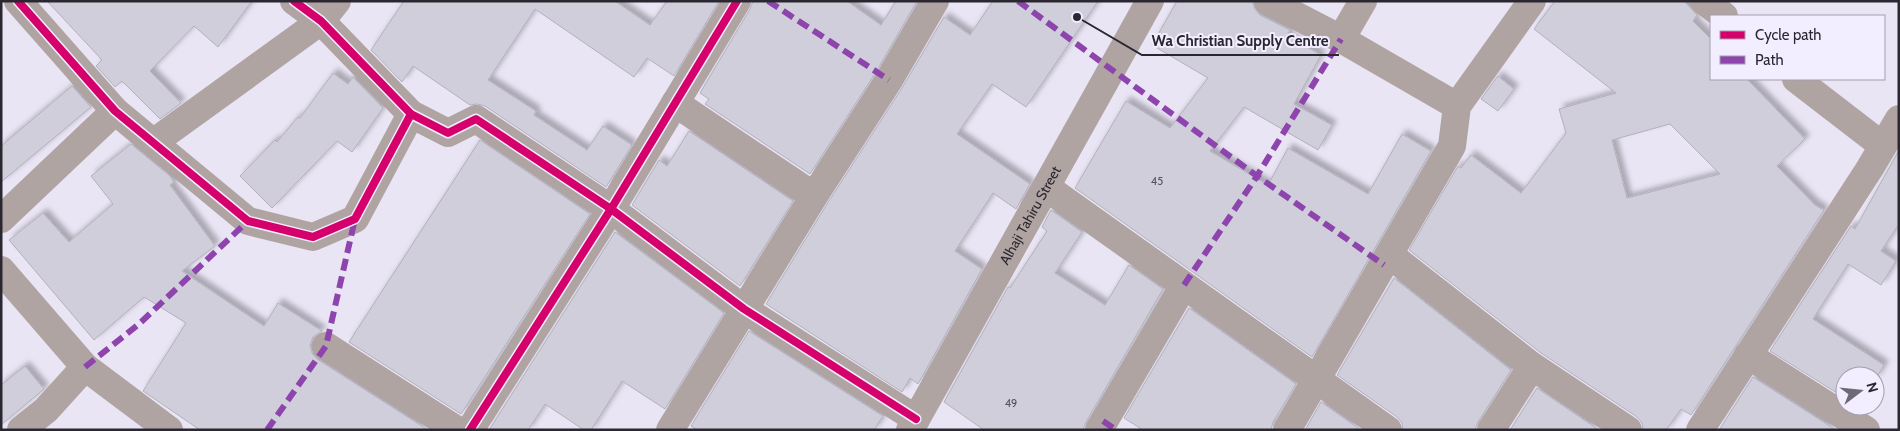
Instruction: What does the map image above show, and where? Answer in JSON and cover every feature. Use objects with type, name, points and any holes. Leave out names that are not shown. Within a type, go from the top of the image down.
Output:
[{"type":"street","points":[[18,1],[115,111],[248,221],[313,237],[355,219],[411,114]]},
{"type":"street","points":[[294,1],[329,11],[411,114],[448,134],[476,119],[611,209],[744,309],[913,425]]},
{"type":"street","points":[[470,430],[611,209],[737,1]]},
{"type":"street","points":[[670,430],[814,196],[889,80],[936,1]]},
{"type":"street","name":"Alhaji Tahiru Street","points":[[913,425],[1150,1]]},
{"type":"street","points":[[1268,1],[1341,39],[1457,106]]},
{"type":"street","points":[[1341,39],[1363,1]]},
{"type":"street","points":[[1287,430],[1452,146],[1457,106],[1532,1]]},
{"type":"street","points":[[1704,1],[1723,15]]},
{"type":"street","points":[[1731,15],[1740,1]]},
{"type":"street","points":[[154,142],[329,11]]},
{"type":"street","points":[[1797,80],[1883,146]]},
{"type":"street","points":[[675,103],[814,196]]},
{"type":"street","points":[[1,219],[115,111]]},
{"type":"street","points":[[1700,430],[1899,119]]},
{"type":"street","points":[[1046,187],[1388,430]]},
{"type":"street","points":[[1390,255],[1532,366],[1628,430]]},
{"type":"street","points":[[1,270],[85,366],[169,430]]},
{"type":"street","points":[[1098,430],[1184,285]]},
{"type":"street","points":[[326,346],[457,430]]},
{"type":"street","points":[[1748,355],[1866,430]]},
{"type":"street","points":[[21,430],[46,410],[85,366]]},
{"type":"street","points":[[1492,430],[1532,366]]},
{"type":"building","points":[[47,1],[252,1],[218,47],[194,26],[150,71],[181,103],[160,119],[122,81],[115,87],[96,66],[102,60]]},
{"type":"building","points":[[404,1],[615,1],[650,25],[667,1],[719,1],[674,76],[647,58],[634,77],[535,9],[488,80],[536,111],[534,115],[587,150],[603,126],[632,145],[606,187],[485,106],[470,105],[413,66],[402,82],[371,50]]},
{"type":"building","points":[[753,1],[847,1],[881,25],[896,1],[917,1],[876,72],[810,174],[705,104],[709,99],[700,93]]},
{"type":"building","points":[[993,1],[1098,1],[1026,107],[992,84],[957,134],[1030,184],[1016,209],[993,193],[955,251],[982,269],[918,384],[910,378],[902,392],[766,304],[827,204],[902,88],[944,17],[970,35]]},
{"type":"building","points":[[1177,1],[1252,1],[1260,15],[1290,30],[1287,36],[1321,55],[1294,104],[1332,125],[1318,150],[1244,107],[1210,151],[1268,185],[1288,148],[1368,194],[1402,134],[1431,151],[1312,357],[1075,188],[1126,101],[1170,128],[1208,78],[1152,45]]},
{"type":"building","points":[[1555,1],[1684,1],[1697,15],[1693,21],[1710,38],[1710,80],[1748,80],[1805,139],[1777,166],[1815,205],[1824,210],[1691,415],[1681,409],[1666,430],[1643,430],[1642,423],[1637,417],[1541,353],[1409,250],[1458,166],[1461,168],[1471,155],[1521,193],[1566,133],[1559,109],[1616,93],[1534,29]],"holes":[[[1670,124],[1720,174],[1627,198],[1612,140]]]},
{"type":"building","points":[[333,73],[348,84],[353,77],[383,108],[352,152],[337,141],[272,208],[240,176],[275,140],[277,142],[298,117],[300,118]]},
{"type":"building","points":[[1498,76],[1514,89],[1498,111],[1481,99]]},
{"type":"building","points":[[72,86],[91,107],[1,182],[1,146]]},
{"type":"building","points":[[689,131],[793,201],[740,286],[632,205],[659,160],[667,166]]},
{"type":"building","points":[[480,140],[590,214],[461,414],[349,342]]},
{"type":"building","points":[[131,144],[170,176],[174,182],[170,185],[215,246],[182,271],[264,326],[278,303],[322,331],[313,337],[310,345],[312,353],[317,359],[428,430],[200,430],[143,391],[186,323],[144,297],[94,340],[9,240],[43,213],[69,242],[113,204],[91,176]]},
{"type":"building","points":[[1899,150],[1899,224],[1881,251],[1896,261],[1881,285],[1848,264],[1813,319],[1884,365],[1835,366],[1835,392],[1770,351],[1851,226],[1855,229]]},
{"type":"building","points":[[1051,210],[1082,232],[1055,273],[1105,305],[1129,265],[1163,289],[1083,430],[984,430],[944,402],[1008,287],[1010,288],[1047,231],[1042,227]]},
{"type":"building","points":[[615,232],[724,313],[665,409],[622,381],[591,430],[584,430],[545,404],[528,430],[489,430]]},
{"type":"building","points":[[1394,278],[1511,370],[1478,422],[1475,430],[1403,430],[1402,423],[1397,417],[1337,375]]},
{"type":"building","points":[[1189,308],[1296,384],[1273,422],[1271,430],[1143,430],[1124,418]]},
{"type":"building","points":[[749,331],[883,416],[874,430],[697,430],[691,426]]},
{"type":"building","points":[[25,366],[44,389],[1,425],[1,385]]},
{"type":"building","points":[[1753,377],[1836,430],[1719,430]]},
{"type":"building","points":[[1537,388],[1599,430],[1510,430]]},
{"type":"building","points":[[1321,402],[1361,430],[1305,430]]},
{"type":"marked path","points":[[768,1],[889,80]]},
{"type":"marked path","points":[[1018,1],[1257,176],[1384,265]]},
{"type":"marked path","points":[[1184,285],[1257,176],[1341,39]]},
{"type":"marked path","points":[[267,430],[326,346],[355,219]]},
{"type":"marked path","points":[[85,367],[139,324],[248,221]]},
{"type":"marked path","points":[[1103,421],[1116,430]]},
{"type":"cycle path","points":[[18,1],[115,111],[248,221],[313,237],[355,219],[411,114]]},
{"type":"cycle path","points":[[294,1],[321,21],[411,114],[448,133],[476,119],[611,209],[744,309],[916,419]]},
{"type":"cycle path","points":[[470,430],[611,209],[737,1]]},
{"type":"place","name":"Wa Christian Supply Centre","points":[[1077,17]]}]
